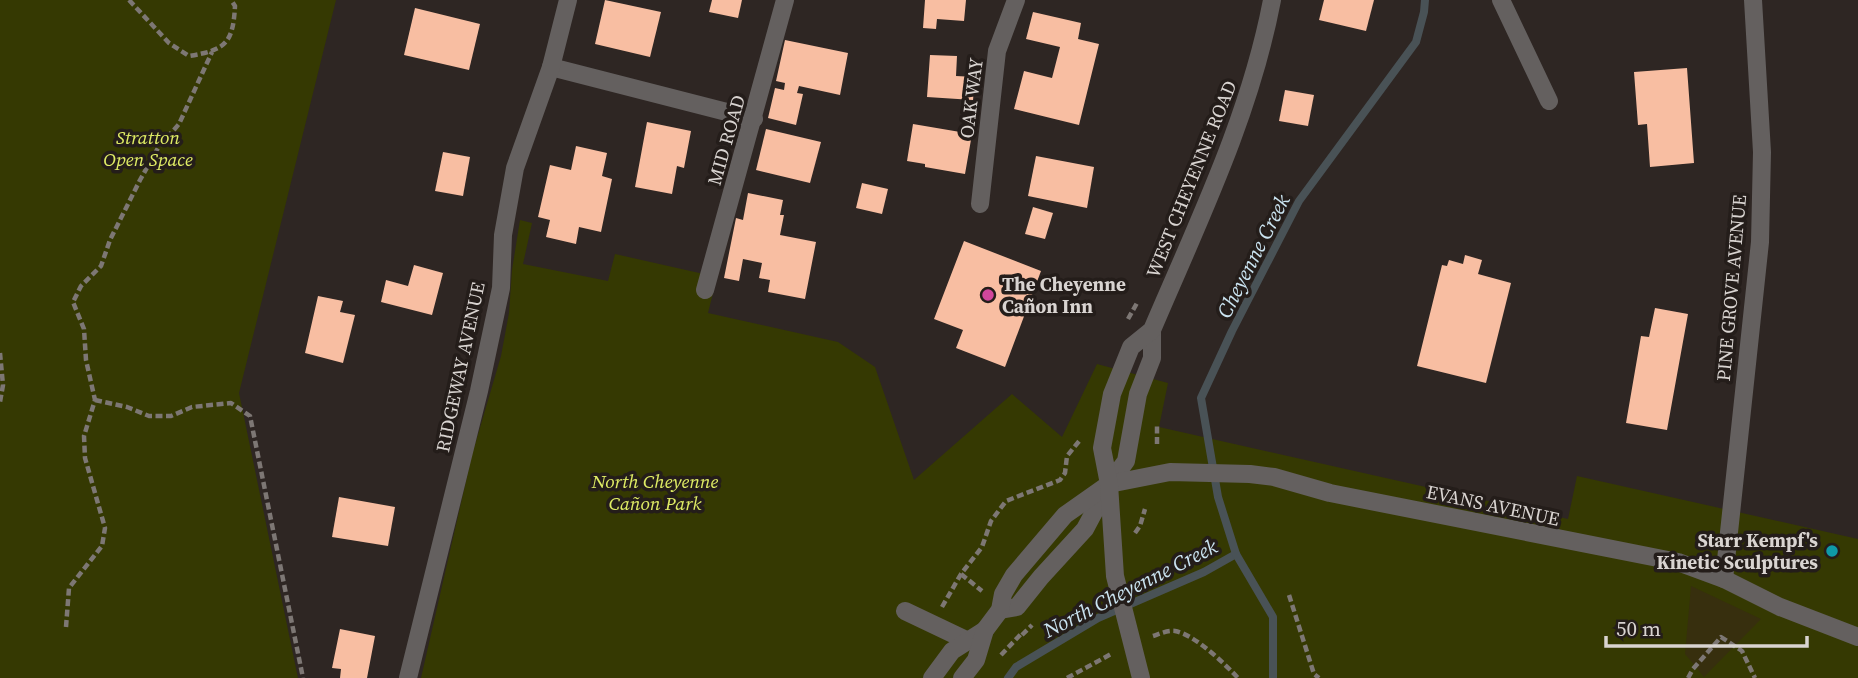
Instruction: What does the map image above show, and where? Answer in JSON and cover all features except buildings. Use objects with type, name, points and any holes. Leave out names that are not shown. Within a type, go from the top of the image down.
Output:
[{"type":"street","name":"RIDGEWAY AVENUE","points":[[408,678],[479,391],[498,300],[503,235],[515,168],[551,67],[568,0]]},
{"type":"street","name":"MID ROAD","points":[[705,290],[785,0]]},
{"type":"street","name":"OAK WAY","points":[[980,204],[998,51],[1016,0]]},
{"type":"street","name":"WEST CHEYENNE ROAD","points":[[1109,484],[1126,461],[1138,394],[1152,358],[1152,330],[1238,127],[1259,62],[1272,0]]},
{"type":"street","points":[[1501,0],[1549,101]]},
{"type":"street","name":"PINE GROVE AVENUE","points":[[1724,579],[1759,242],[1762,152],[1753,0]]},
{"type":"street","points":[[551,67],[754,118]]},
{"type":"street","name":"WEST CHEYENNE ROAD","points":[[1141,678],[1115,576],[1109,484],[1102,448],[1112,394],[1130,347],[1152,330]]},
{"type":"street","name":"EVANS AVENUE","points":[[1109,484],[1178,472],[1274,477],[1342,495],[1678,562],[1724,579],[1780,607],[1858,637]]},
{"type":"street","points":[[962,678],[976,660],[985,630],[1000,610],[1003,594],[1014,575],[1065,515],[1109,484]]},
{"type":"street","points":[[905,611],[968,641]]},
{"type":"street","points":[[932,678],[952,651],[985,630]]},
{"type":"path","points":[[129,0],[169,43],[189,56],[212,52],[226,44],[234,27],[235,6],[230,0]]},
{"type":"path","points":[[66,627],[69,588],[102,546],[105,528],[85,458],[84,436],[94,400],[86,360],[84,329],[73,302],[81,286],[101,267],[110,240],[140,180],[158,148],[179,124],[212,52]]},
{"type":"path","points":[[0,353],[3,385],[0,402]]},
{"type":"path","points":[[94,400],[127,407],[149,416],[171,415],[192,407],[231,403],[250,416],[303,678]]},
{"type":"path","points":[[947,598],[961,573],[982,547],[991,521],[1006,501],[1060,480],[1065,472],[1067,456],[1074,449]]},
{"type":"path","points":[[1134,533],[1140,526],[1145,509]]},
{"type":"path","points":[[961,573],[985,594]]},
{"type":"path","points":[[1289,595],[1314,674],[1319,678]]},
{"type":"path","points":[[1067,678],[1132,636],[1175,631],[1220,658],[1238,678]]},
{"type":"path","points":[[1688,678],[1693,668],[1721,637],[1742,651],[1755,678]]},
{"type":"green space","name":"Stratton Open Space","points":[[0,0],[336,0],[239,393],[298,678],[0,678]]},
{"type":"green space","name":"North Cheyenne Cañon Park","points":[[520,220],[532,223],[523,264],[608,281],[615,254],[717,277],[708,313],[838,342],[875,367],[914,480],[1012,394],[1062,437],[1097,364],[1168,383],[1159,427],[1568,519],[1577,476],[1858,539],[1858,678],[421,678],[472,455],[501,356]]},
{"type":"sand","points":[[1691,586],[1761,619],[1704,677],[1685,654]]},
{"type":"waterway","name":"Cheyenne Creek","points":[[1273,678],[1273,617],[1236,554],[1218,497],[1201,398],[1299,201],[1416,42],[1425,0]]},
{"type":"waterway","name":"North Cheyenne Creek","points":[[1008,678],[1016,667],[1098,618],[1204,572],[1236,554]]},
{"type":"place","name":"The Cheyenne Cañon Inn","points":[[988,295]]},
{"type":"place","name":"Starr Kempf's Kinetic Sculptures","points":[[1832,551]]}]
